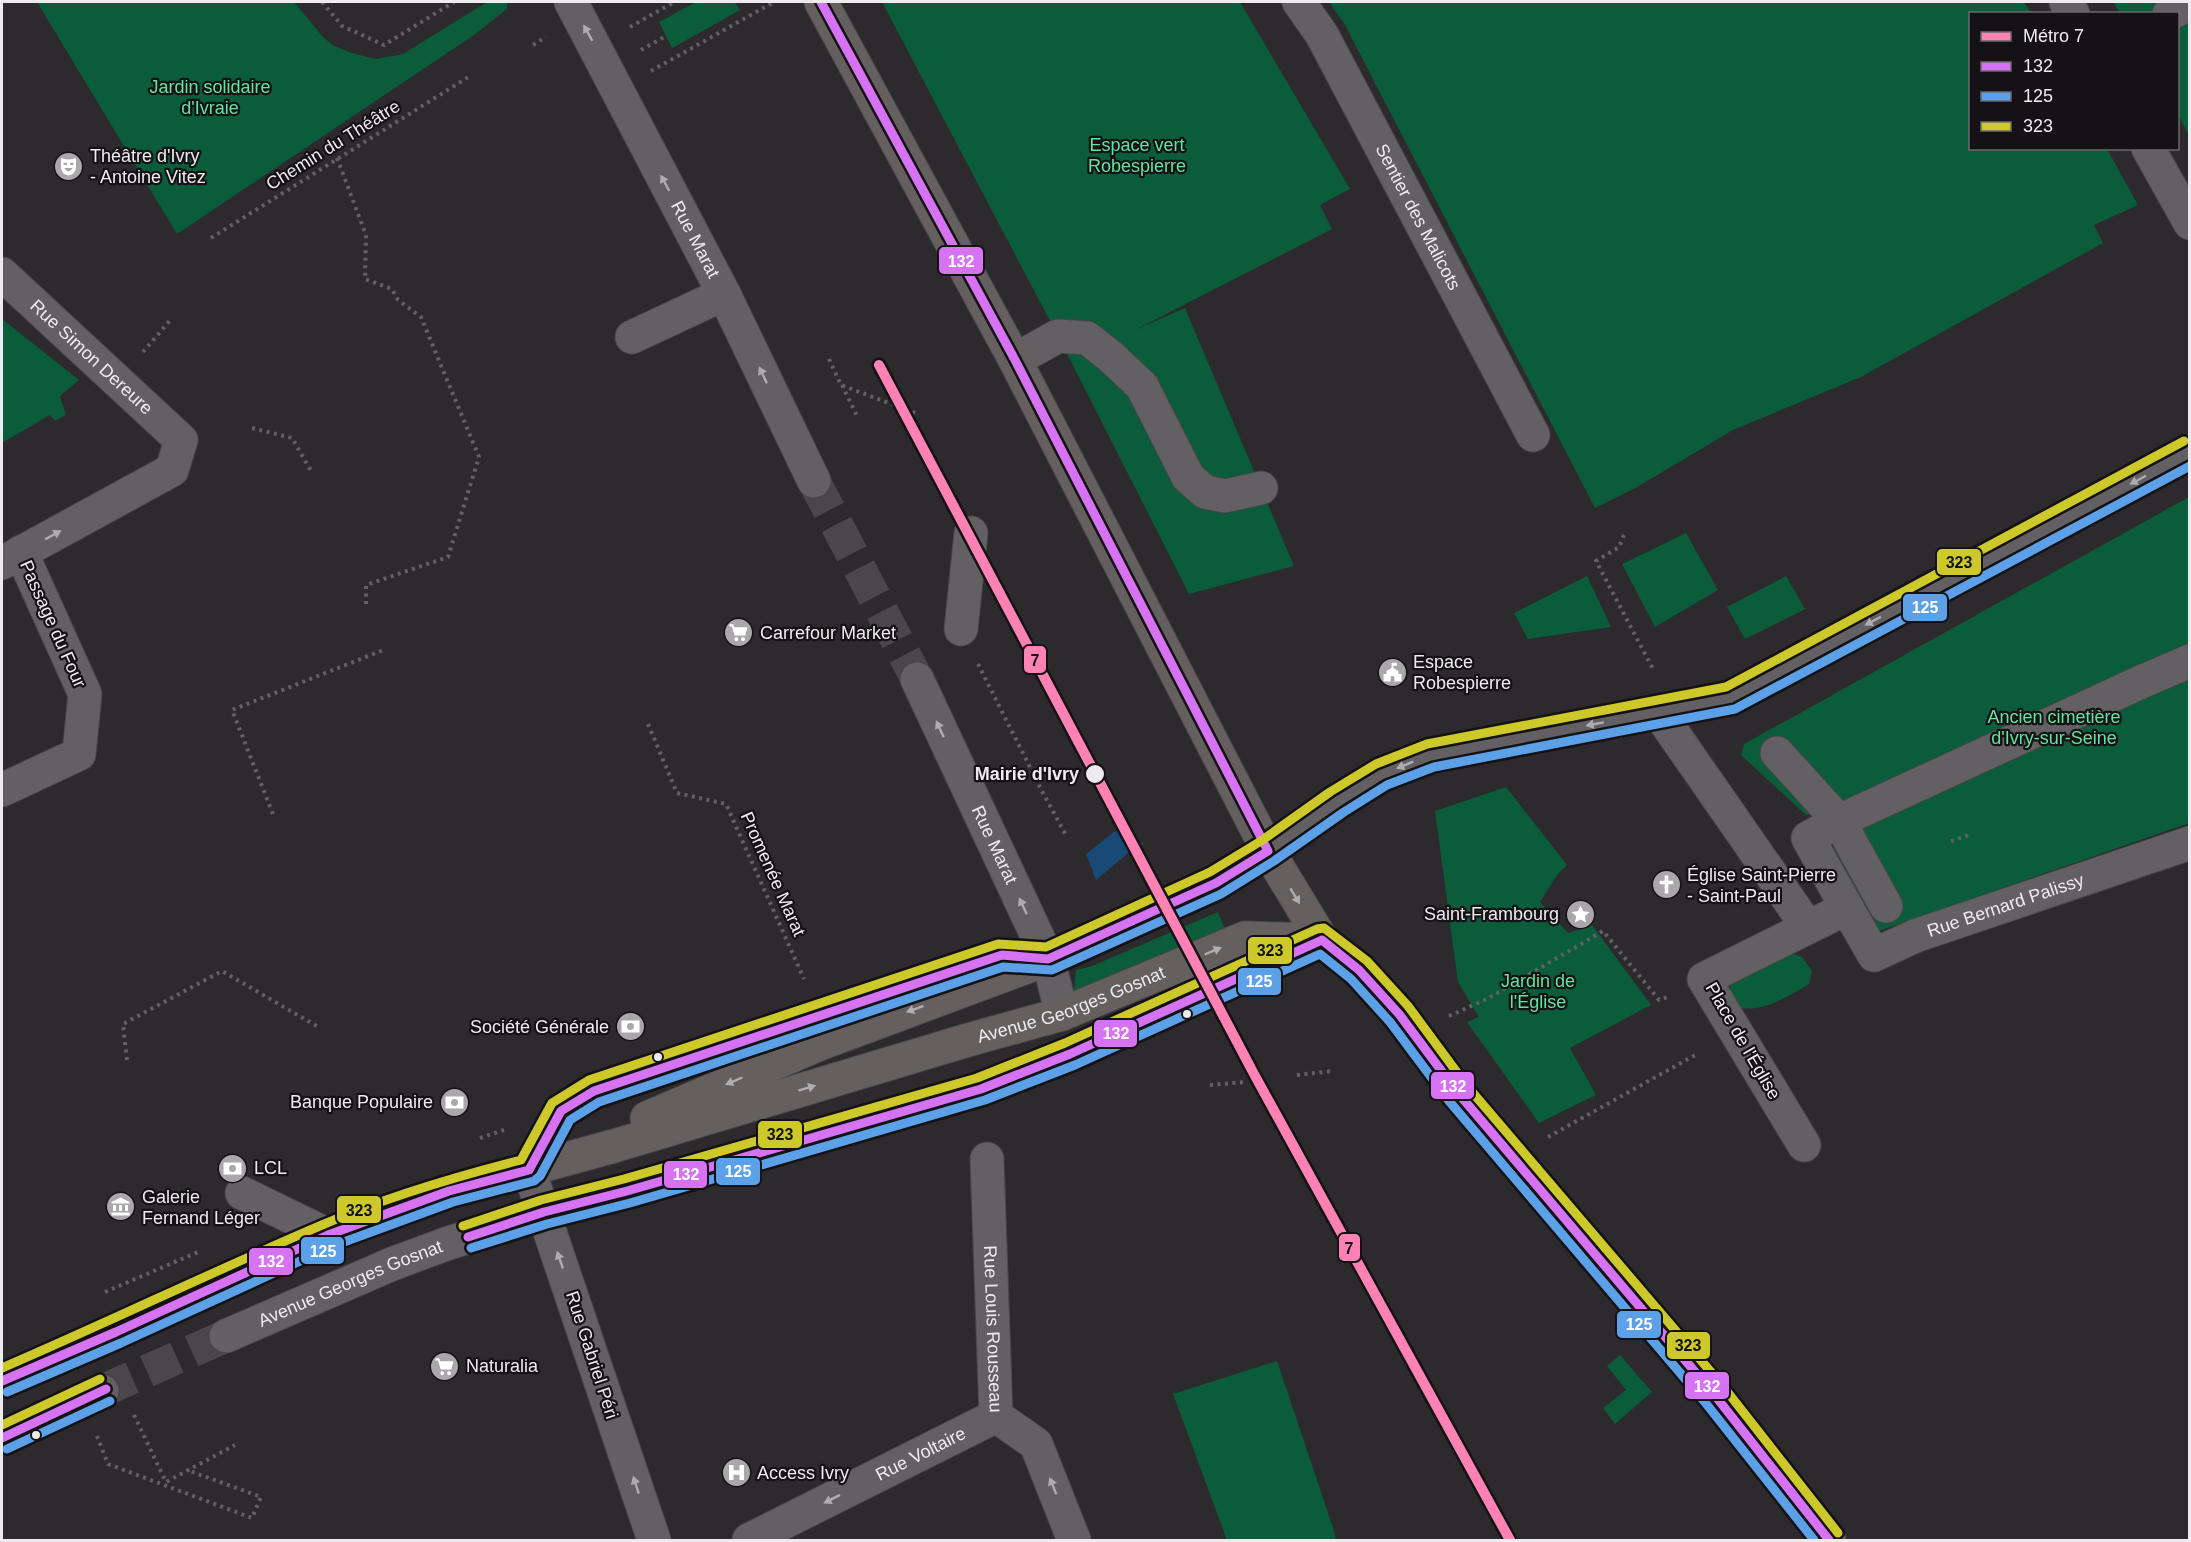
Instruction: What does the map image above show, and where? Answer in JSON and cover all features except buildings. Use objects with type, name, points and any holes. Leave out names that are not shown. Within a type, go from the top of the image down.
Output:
[{"type":"main road","points":[[821,2],[1015,360],[1268,851],[1322,940],[1359,970],[1399,1014],[1458,1093],[1511,1158],[1713,1393],[1829,1540]]},
{"type":"main road","name":"Avenue Georges Gosnat","points":[[529,1170],[822,1043],[1048,958],[1216,883],[1268,851]]},
{"type":"main road","name":"Avenue Georges Gosnat","points":[[228,1280],[328,1235],[449,1191],[529,1170],[1062,1014],[1245,938],[1322,940]]},
{"type":"main road","points":[[2,1381],[116,1332]]},
{"type":"street","name":"Rue Marat","points":[[571,2],[724,294],[814,481]]},
{"type":"street","name":"Sentier des Malicots","points":[[1299,2],[1323,35],[1533,435]]},
{"type":"street","points":[[2173,12],[2190,4]]},
{"type":"street","points":[[2149,150],[2190,223]]},
{"type":"street","name":"Rue Simon Dereure","points":[[2,274],[181,440],[172,470],[11,557]]},
{"type":"street","points":[[632,337],[724,294]]},
{"type":"street","points":[[1015,360],[1058,336],[1087,338],[1142,386],[1188,477],[1205,492],[1224,496],[1261,488]]},
{"type":"street","points":[[1268,851],[1336,802],[1382,774],[1431,755],[1730,698],[2190,452]]},
{"type":"street","points":[[961,629],[971,533]]},
{"type":"street","name":"Passage du Four","points":[[2,790],[79,754],[85,694],[11,557]]},
{"type":"street","points":[[1666,711],[1807,926],[1847,908],[1808,838],[2190,661]]},
{"type":"street","name":"Rue Marat","points":[[917,679],[1048,958],[1062,1014]]},
{"type":"street","points":[[1777,753],[1834,824],[1886,906]]},
{"type":"street","name":"Rue Bernard Palissy","points":[[1847,908],[1874,955],[1914,936],[2190,843]]},
{"type":"street","name":"Place de l'Église","points":[[1804,1144],[1704,979],[1807,926]]},
{"type":"street","name":"Avenue Georges Gosnat","points":[[226,1336],[392,1264],[544,1212],[650,1185],[981,1089],[1070,1054],[1322,940]]},
{"type":"street","name":"Avenue Georges Gosnat","points":[[529,1170],[561,1111],[594,1091],[1002,955],[1048,958]]},
{"type":"street","name":"Rue Louis Rousseau","points":[[987,1160],[996,1416],[1036,1444],[1074,1540]]},
{"type":"street","name":"Rue Gabriel Péri","points":[[529,1170],[654,1540]]},
{"type":"street","points":[[242,1193],[328,1235]]},
{"type":"street","points":[[2,1438],[92,1396]]},
{"type":"street","name":"Rue Voltaire","points":[[749,1540],[996,1416]]},
{"type":"path","points":[[322,2],[342,26],[384,45],[454,2]]},
{"type":"path","points":[[630,27],[674,2]]},
{"type":"path","points":[[651,71],[774,2]]},
{"type":"path","points":[[645,48],[664,37]]},
{"type":"path","name":"Chemin du Théâtre","points":[[211,238],[470,76]]},
{"type":"path","points":[[337,158],[366,235],[365,279],[392,289],[398,300],[421,318],[479,457],[448,557],[366,585],[366,605]]},
{"type":"path","points":[[829,359],[857,417]]},
{"type":"path","points":[[841,385],[918,414]]},
{"type":"path","points":[[252,428],[292,438],[311,471]]},
{"type":"path","points":[[1624,535],[1618,547],[1596,561],[1666,711]]},
{"type":"path","points":[[961,629],[1067,837]]},
{"type":"path","points":[[273,814],[232,710],[386,648]]},
{"type":"path","name":"Promenée Marat","points":[[648,724],[676,793],[726,804],[802,972]]},
{"type":"path","points":[[1951,841],[1969,835]]},
{"type":"path","points":[[1487,999],[1603,931],[1659,1000],[1668,996]]},
{"type":"path","points":[[127,1060],[123,1024],[222,971],[320,1028]]},
{"type":"path","points":[[1511,1158],[1697,1054]]},
{"type":"path","points":[[1297,1075],[1333,1071]]},
{"type":"path","points":[[1210,1085],[1245,1082]]},
{"type":"path","points":[[92,1396],[108,1464],[252,1518],[261,1497],[187,1470]]},
{"type":"path","points":[[133,1413],[166,1482],[235,1445]]},
{"type":"green space","name":"Jardin solidaire d'Ivraie","points":[[37,2],[294,2],[323,37],[334,46],[376,59],[403,54],[487,2],[512,2],[507,4],[507,9],[474,35],[177,234]]},
{"type":"green space","points":[[696,2],[735,2],[740,10],[672,48],[659,22]]},
{"type":"green space","name":"Espace vert Robespierre","points":[[882,2],[1240,2],[1350,189],[1320,205],[1332,229],[1135,330],[1185,308],[1294,566],[1189,594],[1058,336]]},
{"type":"green space","points":[[1329,2],[2024,2],[2030,12],[1969,12],[1969,150],[2108,150],[2138,205],[2094,225],[2103,243],[1861,377],[1733,430],[1637,487],[1595,508],[1345,25]]},
{"type":"green space","points":[[2113,2],[2189,2],[2189,136],[2179,116],[2179,12],[2119,12]]},
{"type":"green space","points":[[2,319],[79,380],[60,396],[66,415],[55,421],[50,415],[2,443]]},
{"type":"green space","name":"Ancien cimetière d'Ivry-sur-Seine","points":[[2189,497],[2189,823],[1879,931],[1837,855],[1839,844],[1816,813],[1806,815],[1741,755],[1744,744]]},
{"type":"green space","points":[[1686,533],[1718,590],[1655,627],[1622,564]]},
{"type":"green space","points":[[1587,576],[1611,627],[1528,639],[1514,613]]},
{"type":"green space","points":[[1786,576],[1805,609],[1745,639],[1727,607]]},
{"type":"green space","name":"Jardin de l'Église","points":[[1506,787],[1567,865],[1558,874],[1540,902],[1568,933],[1592,925],[1651,1005],[1570,1048],[1596,1095],[1539,1123],[1467,1022],[1479,1017],[1458,982],[1435,811]]},
{"type":"green space","points":[[1218,912],[1226,932],[1074,991],[1076,970],[1092,966]]},
{"type":"green space","points":[[1789,952],[1802,957],[1812,971],[1809,984],[1765,1006],[1746,1009],[1737,1007],[1728,991],[1735,978]]},
{"type":"green space","points":[[1620,1355],[1652,1392],[1615,1424],[1603,1408],[1626,1390],[1607,1366]]},
{"type":"green space","points":[[1277,1361],[1336,1540],[1227,1540],[1173,1394]]},
{"type":"water","points":[[1115,831],[1144,844],[1133,849],[1096,880],[1086,854]]},
{"type":"tunnel","points":[[814,481],[917,679]]},
{"type":"tunnel","points":[[116,1332],[228,1280]]},
{"type":"tunnel","points":[[102,1391],[226,1336]]},
{"type":"metro line","name":"7","points":[[879,365],[1254,1074],[1510,1540]]},
{"type":"transit line","name":"132","points":[[2,1381],[116,1332],[328,1235],[449,1191],[529,1170],[561,1111],[594,1091],[1002,955],[1048,959],[1216,883],[1268,851],[1015,360],[821,2]]},
{"type":"transit line","name":"323","points":[[2,1368],[346,1215],[420,1188],[521,1160],[552,1103],[589,1080],[998,944],[1046,947],[1210,872],[1261,841],[1330,792],[1376,764],[1427,744],[1726,687],[2184,441]]},
{"type":"transit line","name":"125","points":[[7,1392],[121,1343],[333,1246],[453,1202],[534,1181],[540,1176],[570,1120],[599,1102],[1003,967],[1052,970],[1221,894],[1387,785],[1434,767],[1735,709],[2190,466]]},
{"type":"transit line","name":"323","points":[[463,1226],[541,1200],[624,1179],[977,1078],[1065,1043],[1317,929],[1324,928],[1367,961],[1408,1006],[1467,1086],[1722,1385],[1838,1533]]},
{"type":"transit line","name":"132","points":[[1322,940],[1359,970],[1399,1014],[1458,1093],[1713,1393],[1829,1540]]},
{"type":"transit line","name":"132","points":[[468,1237],[544,1212],[627,1191],[981,1089],[1070,1054],[1322,940]]},
{"type":"transit line","name":"125","points":[[471,1248],[547,1224],[630,1203],[985,1100],[1075,1065],[1320,954],[1351,979],[1390,1022],[1449,1101],[1704,1401],[1814,1540]]},
{"type":"transit line","name":"323","points":[[2,1425],[100,1379]]},
{"type":"transit line","name":"132","points":[[2,1438],[106,1389]]},
{"type":"transit line","name":"125","points":[[7,1449],[110,1401]]},
{"type":"place","name":"Théâtre d'Ivry - Antoine Vitez","points":[[69,166]]},
{"type":"place","name":"Carrefour Market","points":[[739,633]]},
{"type":"place","name":"Espace Robespierre","points":[[1392,672]]},
{"type":"place","name":"Mairie d'Ivry","points":[[1095,774]]},
{"type":"place","name":"Église Saint-Pierre - Saint-Paul","points":[[1666,885]]},
{"type":"place","name":"Saint-Frambourg","points":[[1580,914]]},
{"type":"place","name":"Société Générale","points":[[630,1027]]},
{"type":"place","name":"Banque Populaire","points":[[454,1102]]},
{"type":"place","name":"LCL","points":[[233,1168]]},
{"type":"place","name":"Galerie Fernand Léger","points":[[121,1207]]},
{"type":"place","name":"Naturalia","points":[[445,1366]]},
{"type":"place","name":"Access Ivry","points":[[736,1473]]}]
